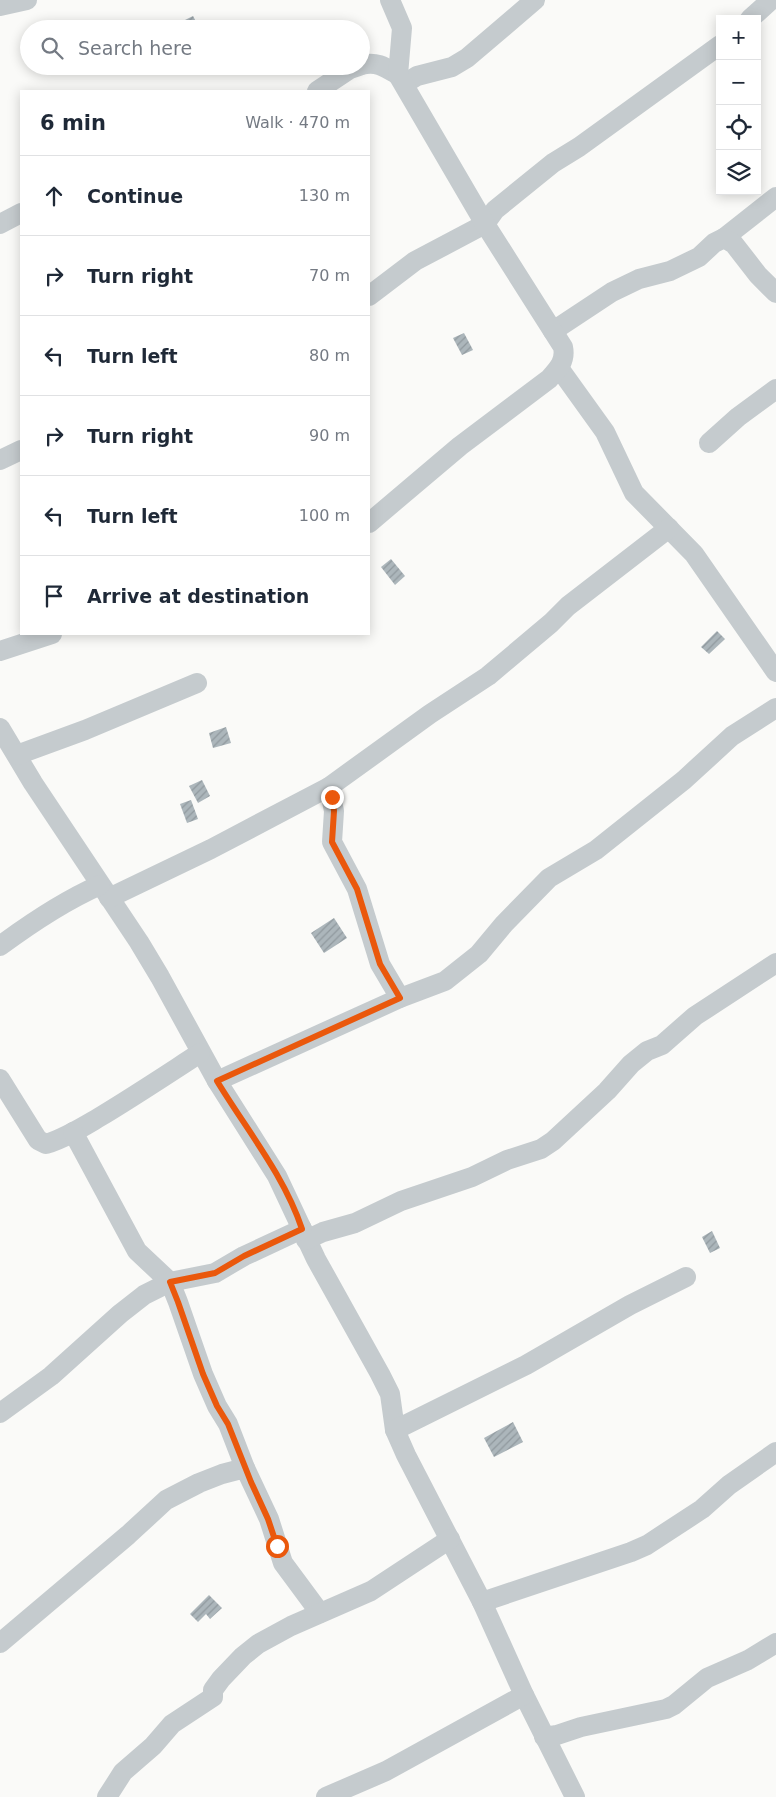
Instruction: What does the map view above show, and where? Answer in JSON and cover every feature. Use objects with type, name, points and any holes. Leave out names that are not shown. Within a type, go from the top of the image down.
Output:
[{"type":"street","points":[[0,6],[27,0]]},
{"type":"street","points":[[390,0],[402,28],[401,79]]},
{"type":"street","points":[[401,79],[452,67],[467,58],[535,0]]},
{"type":"street","points":[[754,15],[771,0]]},
{"type":"street","points":[[370,295],[415,261],[485,224],[495,210],[553,163],[716,48]]},
{"type":"street","points":[[370,63],[379,64],[401,79],[485,224],[563,347],[565,355],[559,368],[549,379],[460,446],[370,521]]},
{"type":"street","points":[[318,90],[341,75]]},
{"type":"street","points":[[553,331],[612,292],[639,279],[670,271],[699,257],[714,243],[724,238],[776,197]]},
{"type":"street","points":[[0,224],[20,214]]},
{"type":"street","points":[[724,238],[734,244],[758,275],[776,293]]},
{"type":"street","points":[[559,368],[605,432],[634,493],[694,554],[776,672]]},
{"type":"street","points":[[708,443],[776,389]]},
{"type":"street","points":[[0,460],[20,450]]},
{"type":"street","points":[[0,946],[79,894],[105,891],[211,849],[329,787],[430,714],[479,682],[551,623],[568,606],[669,528]]},
{"type":"street","points":[[0,651],[49,635]]},
{"type":"street","points":[[17,755],[85,730],[197,683]]},
{"type":"street","points":[[217,1081],[400,998],[445,981],[479,954],[504,924],[549,878],[596,850],[684,780],[732,736],[776,708]]},
{"type":"street","points":[[0,728],[139,942],[217,1081],[277,1176],[294,1209],[304,1235],[390,1394],[395,1430],[406,1455],[482,1602],[524,1695],[574,1797]]},
{"type":"street","points":[[329,787],[334,811],[332,842],[357,889],[380,964],[400,998]]},
{"type":"street","points":[[0,1413],[51,1376],[121,1313],[144,1295],[170,1282],[215,1273],[244,1256],[304,1235],[355,1223],[401,1201],[472,1177],[507,1160],[541,1149],[553,1141],[608,1092],[631,1064],[647,1051],[662,1045],[695,1016],[776,963]]},
{"type":"street","points":[[0,1080],[38,1140],[46,1144],[73,1132],[122,1103],[200,1052]]},
{"type":"street","points":[[73,1132],[137,1251],[170,1282],[203,1374],[217,1406],[228,1424],[268,1519],[283,1563],[320,1613]]},
{"type":"street","points":[[395,1430],[526,1365],[630,1305],[686,1277]]},
{"type":"street","points":[[482,1602],[647,1545],[702,1509],[729,1485],[776,1452]]},
{"type":"street","points":[[0,1643],[128,1535],[166,1500],[199,1483],[245,1468]]},
{"type":"street","points":[[106,1797],[123,1772],[153,1746],[172,1724],[212,1697],[213,1690],[221,1679],[243,1656],[258,1644],[291,1626],[371,1590],[450,1539]]},
{"type":"street","points":[[544,1737],[666,1709],[674,1705],[707,1678],[748,1660],[776,1643]]},
{"type":"street","points":[[326,1797],[386,1771],[524,1695]]},
{"type":"building","points":[[193,16],[195,20],[185,20]]},
{"type":"building","points":[[464,333],[473,350],[462,355],[453,338]]},
{"type":"building","points":[[391,559],[405,576],[395,585],[381,567]]},
{"type":"building","points":[[717,631],[725,639],[709,654],[701,647]]},
{"type":"building","points":[[226,727],[231,743],[213,748],[209,733]]},
{"type":"building","points":[[202,780],[210,796],[198,803],[189,786]]},
{"type":"building","points":[[191,800],[198,819],[187,823],[180,804]]},
{"type":"building","points":[[334,918],[347,938],[324,953],[311,933]]},
{"type":"building","points":[[712,1231],[720,1248],[710,1253],[702,1237]]},
{"type":"building","points":[[513,1422],[523,1442],[494,1457],[484,1438]]},
{"type":"building","points":[[209,1595],[222,1608],[210,1619],[206,1614],[198,1622],[190,1614]]},
{"type":"route","points":[[277,1546],[268,1519],[228,1424],[217,1406],[203,1374],[170,1282],[215,1273],[244,1256],[302,1229],[277,1176],[217,1081],[400,998],[380,964],[357,889],[332,842],[331,834],[334,811],[332,797]]}]
